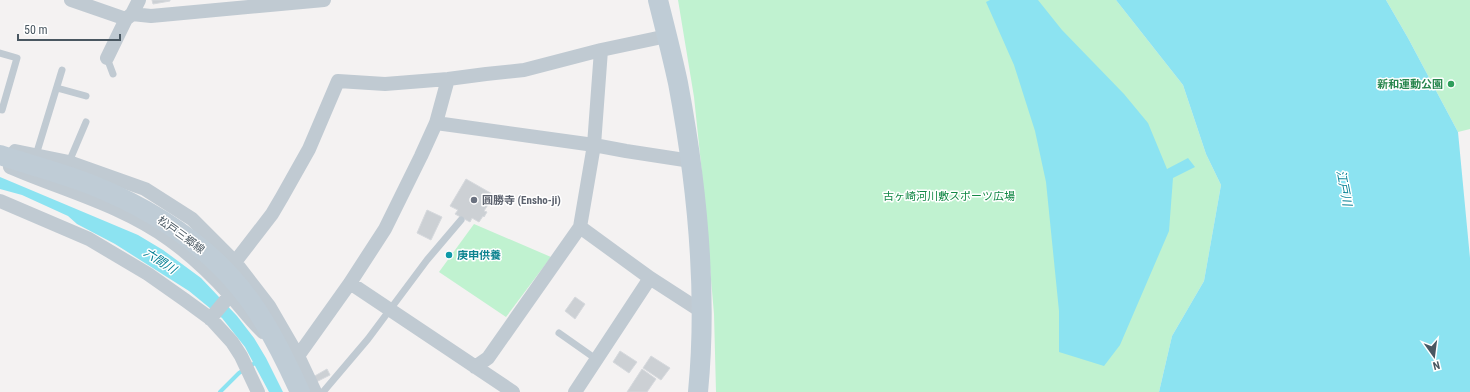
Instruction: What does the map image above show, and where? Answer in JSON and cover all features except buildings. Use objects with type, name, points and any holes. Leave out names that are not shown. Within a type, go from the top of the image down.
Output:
[{"type":"street","points":[[71,0],[129,17],[323,0]]},
{"type":"street","points":[[108,58],[139,0]]},
{"type":"street","points":[[658,0],[678,82],[691,161],[699,243],[701,311],[698,392]]},
{"type":"street","points":[[235,262],[272,214],[282,197],[309,149],[338,82],[385,84],[448,79],[524,70],[601,50],[667,36]]},
{"type":"street","points":[[475,367],[488,358],[580,227],[594,145],[601,50]]},
{"type":"street","points":[[294,351],[350,283],[385,229],[436,123],[448,79]]},
{"type":"street","points":[[436,123],[594,145],[626,152],[691,161]]},
{"type":"street","points":[[0,148],[69,162],[145,189],[192,219],[235,262],[269,306],[315,392]]},
{"type":"street","name":"松戸三郷線","points":[[0,155],[90,184],[114,194],[173,226],[215,261],[250,301],[281,353],[300,392]]},
{"type":"street","points":[[0,162],[39,179],[91,198],[140,221],[169,240],[192,258],[266,335],[294,351]]},
{"type":"street","points":[[1,203],[89,239],[148,274],[210,319],[232,342],[247,368],[258,392]]},
{"type":"street","points":[[580,227],[650,278],[701,311]]},
{"type":"street","points":[[210,319],[229,295],[247,278]]},
{"type":"street","points":[[579,391],[596,359],[650,278]]},
{"type":"street","points":[[350,283],[513,392]]},
{"type":"lane","points":[[0,53],[17,58],[2,110],[0,109]]},
{"type":"lane","points":[[108,58],[113,74]]},
{"type":"lane","points":[[36,156],[62,70]]},
{"type":"lane","points":[[57,88],[86,96]]},
{"type":"lane","points":[[69,162],[86,122]]},
{"type":"lane","points":[[323,392],[368,340],[428,260],[461,220]]},
{"type":"lane","points":[[559,333],[596,359]]},
{"type":"green space","name":"古ヶ崎河川敷スポーツ広場","points":[[678,0],[1116,0],[1183,85],[1206,154],[1221,185],[1204,281],[1172,336],[1159,392],[716,392],[714,314],[701,164],[694,97]]},
{"type":"green space","name":"新和運動公園","points":[[1386,0],[1470,0],[1470,129],[1458,132]]},
{"type":"green space","points":[[474,224],[551,257],[506,317],[439,272]]},
{"type":"water","points":[[990,0],[1038,0],[1062,30],[1124,94],[1148,123],[1167,169],[1188,158],[1195,167],[1173,178],[1169,231],[1120,345],[1104,366],[1059,352],[1059,311],[1046,182],[1035,131],[1014,65],[986,2]]},
{"type":"water","name":"江戸川","points":[[1116,0],[1386,0],[1458,132],[1470,258],[1470,392],[1159,392],[1172,336],[1204,281],[1221,185],[1206,154],[1183,85]]},
{"type":"water","name":"六間川","points":[[0,177],[138,235],[163,250],[201,278],[237,316],[254,338],[283,392],[269,392],[245,347],[222,318],[189,291],[115,244],[77,224],[68,216],[22,195],[0,189]]},
{"type":"waterway","points":[[220,392],[239,373],[258,361]]},
{"type":"place","name":"新和運動公園","points":[[1451,84]]},
{"type":"place","name":"圓勝寺 (Ensho-ji)","points":[[474,200]]},
{"type":"place","name":"庚申供養","points":[[449,255]]}]
